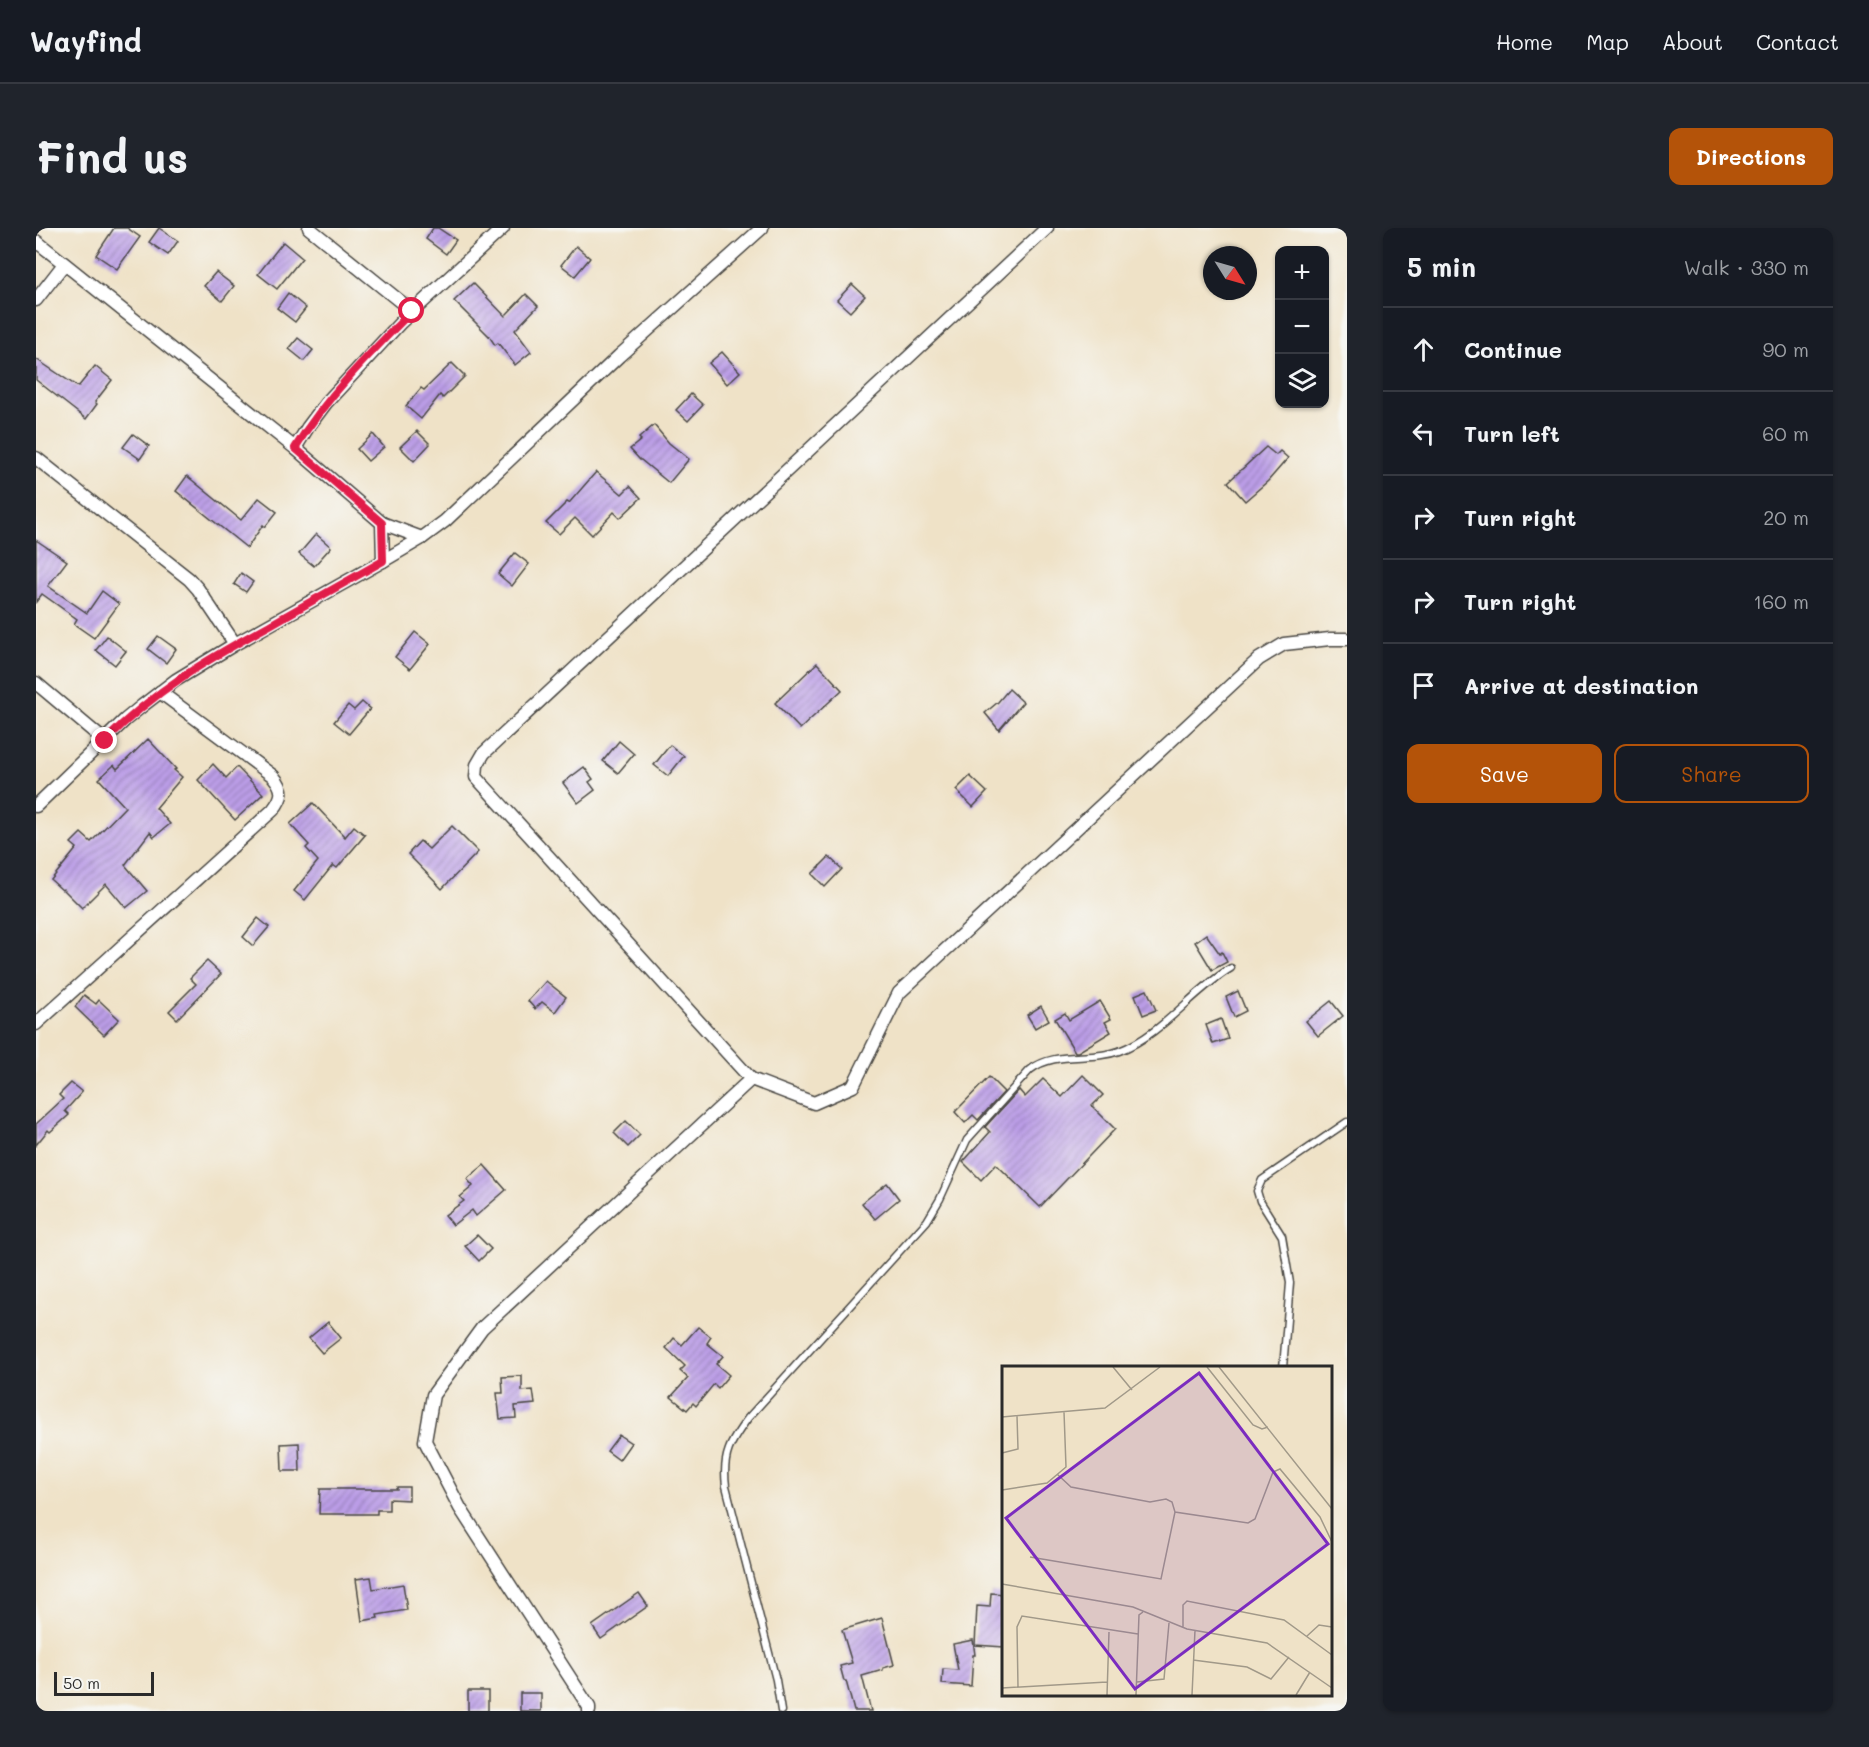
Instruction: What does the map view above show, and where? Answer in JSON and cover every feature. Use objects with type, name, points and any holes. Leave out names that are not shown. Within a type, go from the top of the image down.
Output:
[{"type":"street","points":[[309,228],[412,311]]},
{"type":"street","points":[[295,448],[326,403],[412,311],[503,228]]},
{"type":"street","points":[[36,806],[125,720],[160,692],[235,644],[422,538],[456,511],[619,357],[762,228]]},
{"type":"street","points":[[1047,228],[484,753],[477,765],[476,777],[751,1079],[814,1103],[853,1086],[899,993],[1259,659],[1284,644],[1347,639]]},
{"type":"street","points":[[36,241],[295,448],[382,523],[422,538]]},
{"type":"street","points":[[36,300],[64,264]]},
{"type":"street","points":[[36,458],[189,579],[235,644]]},
{"type":"street","points":[[382,523],[383,561]]},
{"type":"street","points":[[36,683],[105,741]]},
{"type":"street","points":[[36,1023],[273,810],[280,801],[282,792],[273,776],[160,692]]},
{"type":"street","points":[[589,1711],[589,1707],[460,1508],[425,1441],[433,1395],[482,1328],[751,1079]]},
{"type":"lane","points":[[781,1711],[776,1680],[726,1486],[724,1461],[731,1443],[748,1418],[927,1221],[967,1140],[1030,1070],[1037,1064],[1048,1060],[1104,1055],[1133,1044],[1148,1035],[1209,983],[1231,968]]},
{"type":"lane","points":[[1283,1366],[1290,1283],[1282,1236],[1260,1201],[1257,1191],[1262,1180],[1347,1122]]},
{"type":"building","points":[[114,228],[127,228],[140,237],[117,269],[96,255]]},
{"type":"building","points":[[159,228],[178,241],[168,255],[149,242]]},
{"type":"building","points":[[433,228],[438,228],[456,240],[446,254],[426,239]]},
{"type":"building","points":[[283,242],[302,258],[277,289],[258,274]]},
{"type":"building","points":[[576,246],[590,258],[575,276],[561,265]]},
{"type":"building","points":[[216,272],[234,286],[222,301],[204,286]]},
{"type":"building","points":[[473,283],[505,316],[526,294],[538,306],[515,330],[531,352],[515,365],[498,343],[495,345],[454,301]]},
{"type":"building","points":[[852,284],[865,296],[850,312],[837,300]]},
{"type":"building","points":[[288,293],[306,308],[295,322],[277,308]]},
{"type":"building","points":[[298,338],[313,350],[304,361],[289,349]]},
{"type":"building","points":[[722,352],[740,372],[727,384],[709,363]]},
{"type":"building","points":[[36,359],[78,387],[95,366],[112,380],[95,402],[97,404],[86,419],[36,380]]},
{"type":"building","points":[[452,363],[465,376],[443,398],[440,395],[421,419],[406,406],[421,388],[424,390]]},
{"type":"building","points":[[691,394],[703,405],[688,421],[676,410]]},
{"type":"building","points":[[654,425],[669,443],[689,459],[669,483],[630,449]]},
{"type":"building","points":[[417,431],[430,444],[414,461],[400,447]]},
{"type":"building","points":[[133,434],[149,446],[140,459],[123,447]]},
{"type":"building","points":[[373,434],[384,447],[368,461],[357,449]]},
{"type":"building","points":[[1266,447],[1276,455],[1280,451],[1288,458],[1268,481],[1245,501],[1228,482]]},
{"type":"building","points":[[596,472],[622,494],[630,486],[641,498],[620,518],[614,512],[592,535],[575,518],[559,534],[546,523],[567,502],[569,503]]},
{"type":"building","points":[[187,476],[241,520],[259,498],[277,512],[265,527],[263,525],[247,548],[176,491]]},
{"type":"building","points":[[316,534],[331,547],[314,566],[299,554]]},
{"type":"building","points":[[36,540],[67,561],[48,586],[87,613],[102,591],[119,604],[94,638],[74,624],[77,619],[42,594],[36,602]]},
{"type":"building","points":[[515,553],[529,564],[512,586],[498,574]]},
{"type":"building","points":[[241,573],[253,582],[246,592],[234,584]]},
{"type":"building","points":[[415,632],[430,644],[410,669],[395,657]]},
{"type":"building","points":[[107,636],[126,651],[115,665],[96,650]]},
{"type":"building","points":[[158,636],[176,649],[166,663],[148,649]]},
{"type":"building","points":[[817,663],[842,690],[800,729],[775,703]]},
{"type":"building","points":[[1009,689],[1023,702],[999,730],[985,713]]},
{"type":"building","points":[[362,702],[370,709],[349,734],[334,722],[348,705],[354,710]]},
{"type":"building","points":[[148,739],[182,777],[156,808],[170,824],[154,837],[150,832],[125,865],[147,891],[126,908],[106,884],[82,908],[51,880],[77,848],[71,843],[81,833],[91,842],[125,807],[99,779],[114,765],[117,769]]},
{"type":"building","points":[[619,741],[634,754],[618,773],[603,761]]},
{"type":"building","points":[[670,745],[684,756],[668,776],[654,765]]},
{"type":"building","points":[[213,764],[226,778],[237,767],[263,794],[235,820],[198,780]]},
{"type":"building","points":[[584,767],[593,779],[589,782],[595,790],[578,803],[563,783]]},
{"type":"building","points":[[970,776],[987,792],[973,807],[956,790]]},
{"type":"building","points":[[313,803],[345,837],[354,826],[365,835],[337,868],[333,865],[305,900],[294,891],[318,861],[306,848],[309,845],[290,824]]},
{"type":"building","points":[[452,826],[478,852],[442,889],[408,854],[420,841],[429,849]]},
{"type":"building","points":[[829,857],[842,869],[825,887],[812,874]]},
{"type":"building","points":[[258,918],[269,927],[253,946],[243,937]]},
{"type":"building","points":[[1206,934],[1220,954],[1222,952],[1227,962],[1212,970],[1195,942]]},
{"type":"building","points":[[207,961],[221,974],[177,1019],[169,1011],[196,984],[190,978]]},
{"type":"building","points":[[546,981],[566,997],[555,1012],[542,1002],[535,1009],[528,1001]]},
{"type":"building","points":[[1147,990],[1156,1010],[1143,1015],[1135,995]]},
{"type":"building","points":[[1238,991],[1246,1011],[1234,1017],[1226,997]]},
{"type":"building","points":[[84,995],[96,1004],[99,1000],[119,1019],[104,1035],[75,1007]]},
{"type":"building","points":[[1100,1001],[1111,1019],[1105,1022],[1111,1032],[1075,1052],[1055,1019],[1065,1013],[1069,1020]]},
{"type":"building","points":[[1331,1001],[1343,1016],[1318,1036],[1306,1021]]},
{"type":"building","points":[[1041,1006],[1049,1020],[1035,1028],[1027,1015]]},
{"type":"building","points":[[1221,1019],[1228,1039],[1213,1044],[1206,1025]]},
{"type":"building","points":[[1083,1075],[1103,1095],[1092,1106],[1115,1129],[1040,1207],[996,1164],[981,1180],[963,1162],[990,1132],[985,1127],[1019,1090],[1025,1097],[1043,1079],[1062,1097]]},
{"type":"building","points":[[989,1077],[1004,1092],[978,1120],[973,1115],[965,1123],[955,1112]]},
{"type":"building","points":[[71,1083],[82,1092],[65,1111],[69,1115],[50,1132],[48,1130],[36,1145],[36,1124],[63,1099],[59,1095]]},
{"type":"building","points":[[626,1121],[640,1135],[628,1147],[614,1133]]},
{"type":"building","points":[[484,1165],[506,1190],[476,1216],[472,1210],[453,1225],[445,1215],[464,1201],[460,1197],[473,1186],[467,1179]]},
{"type":"building","points":[[887,1183],[899,1199],[875,1219],[862,1203]]},
{"type":"building","points":[[477,1235],[491,1249],[479,1261],[465,1246]]},
{"type":"building","points":[[328,1322],[341,1338],[322,1353],[309,1338]]},
{"type":"building","points":[[698,1327],[711,1337],[707,1343],[723,1356],[716,1364],[729,1375],[718,1388],[714,1384],[696,1406],[693,1403],[687,1410],[671,1397],[688,1378],[680,1371],[685,1366],[666,1348],[674,1338],[682,1345]]},
{"type":"building","points":[[522,1376],[522,1391],[533,1390],[535,1404],[515,1406],[516,1418],[500,1419],[497,1393],[503,1393],[502,1377]]},
{"type":"building","points":[[619,1435],[631,1443],[619,1460],[607,1451]]},
{"type":"building","points":[[299,1443],[300,1471],[282,1471],[281,1444]]},
{"type":"building","points":[[397,1487],[409,1487],[409,1500],[389,1499],[389,1510],[377,1510],[377,1514],[319,1514],[320,1489],[397,1489]]},
{"type":"building","points":[[371,1577],[373,1589],[403,1584],[407,1610],[377,1615],[378,1618],[362,1621],[356,1579]]},
{"type":"building","points":[[639,1593],[648,1606],[601,1639],[592,1626]]},
{"type":"building","points":[[991,1593],[1002,1594],[1002,1647],[975,1645],[977,1606],[990,1607]]},
{"type":"building","points":[[882,1618],[894,1665],[862,1676],[871,1711],[854,1711],[840,1666],[852,1663],[842,1630]]},
{"type":"building","points":[[973,1640],[975,1655],[973,1655],[971,1686],[942,1684],[943,1669],[958,1670],[953,1644]]},
{"type":"building","points":[[468,1691],[488,1691],[488,1711],[468,1711]]},
{"type":"building","points":[[520,1693],[541,1693],[541,1711],[520,1711]]},
{"type":"route","points":[[105,741],[125,720],[176,680],[235,644],[383,561],[382,523],[295,448],[326,403],[412,311]]}]
